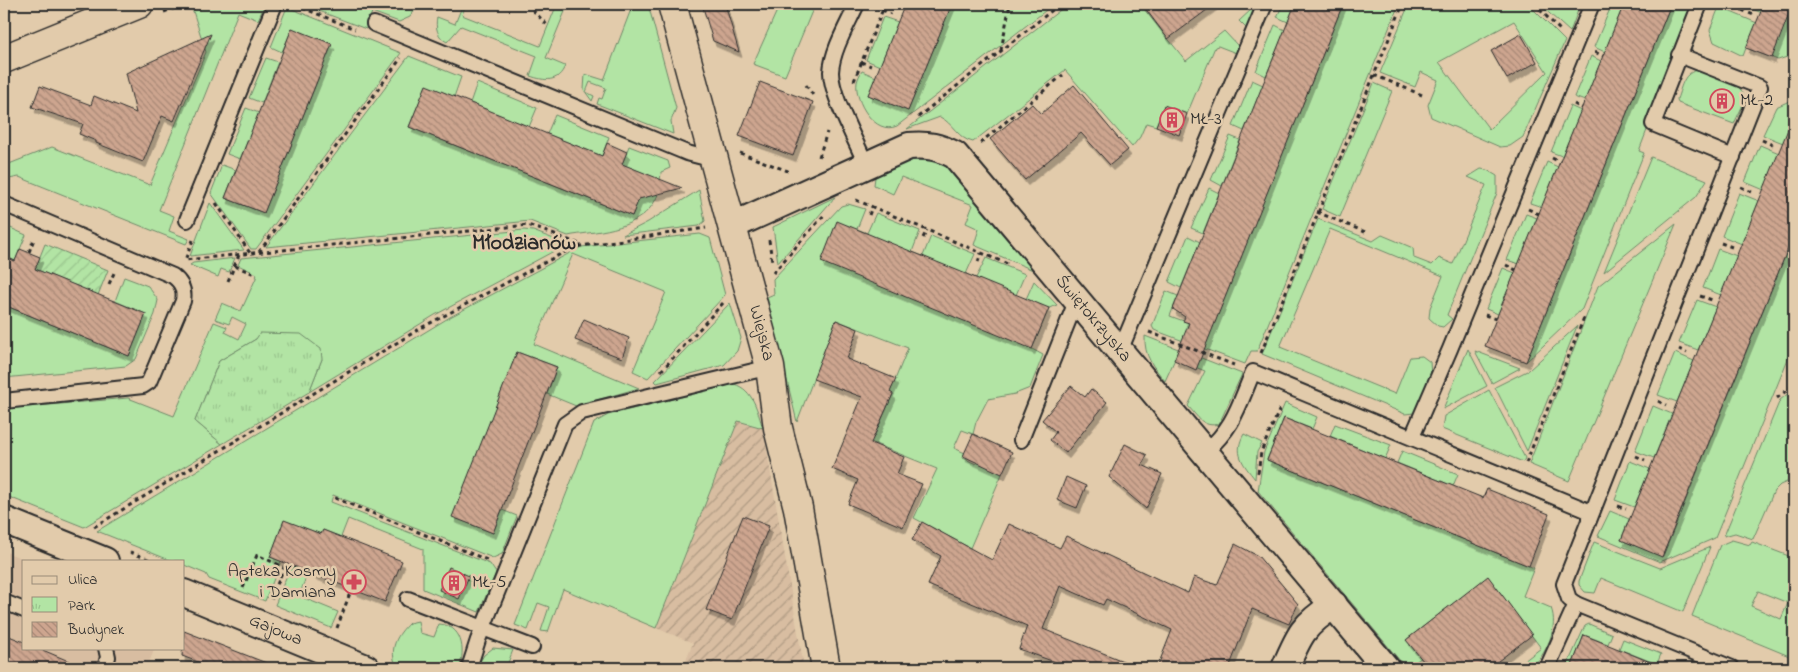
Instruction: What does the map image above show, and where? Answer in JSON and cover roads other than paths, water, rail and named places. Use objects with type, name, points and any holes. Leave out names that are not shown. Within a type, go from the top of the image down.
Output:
[{"type":"street","points":[[4,59],[139,4]]},
{"type":"street","name":"Wiejska","points":[[672,4],[726,156],[723,227],[749,291],[770,368],[778,428],[798,508],[826,668]]},
{"type":"street","name":"Świętokrzyska","points":[[723,227],[909,146],[939,147],[955,155],[1386,668]]},
{"type":"street","points":[[4,520],[103,560]]},
{"type":"street","name":"Gajowa","points":[[185,594],[366,668]]},
{"type":"street","points":[[1285,668],[1298,636],[1312,619],[1334,605]]},
{"type":"lane","points":[[187,220],[275,4]]},
{"type":"lane","points":[[856,4],[833,60],[832,72],[833,86],[866,165]]},
{"type":"lane","points":[[1120,350],[1265,4]]},
{"type":"lane","points":[[1412,436],[1450,349],[1592,4]]},
{"type":"lane","points":[[1700,4],[1653,124],[1733,157]]},
{"type":"lane","points":[[368,28],[414,40],[687,153],[726,156]]},
{"type":"lane","points":[[1679,55],[1760,87],[1564,584],[1569,599],[1576,604],[1732,668]]},
{"type":"lane","points":[[4,204],[173,276],[179,280],[184,294],[183,301],[149,382],[143,386],[4,401]]},
{"type":"lane","points":[[1021,440],[1077,299]]},
{"type":"lane","points":[[469,668],[482,628],[561,432],[572,417],[582,412],[770,368]]},
{"type":"lane","points":[[1205,452],[1223,436],[1231,425],[1253,372],[1412,436],[1591,512]]},
{"type":"lane","points":[[408,599],[532,647]]},
{"type":"lane","points":[[4,602],[22,609]]},
{"type":"lane","points":[[1547,668],[1576,604]]},
{"type":"place","name":"MŁ-2","points":[[1722,101]]},
{"type":"place","name":"MŁ-3","points":[[1172,120]]},
{"type":"place","name":"Apteka Kosmy i Damiana","points":[[354,582]]},
{"type":"place","name":"MŁ-5","points":[[454,583]]},
{"type":"district","name":"Młodzianów","points":[[524,244]]}]
